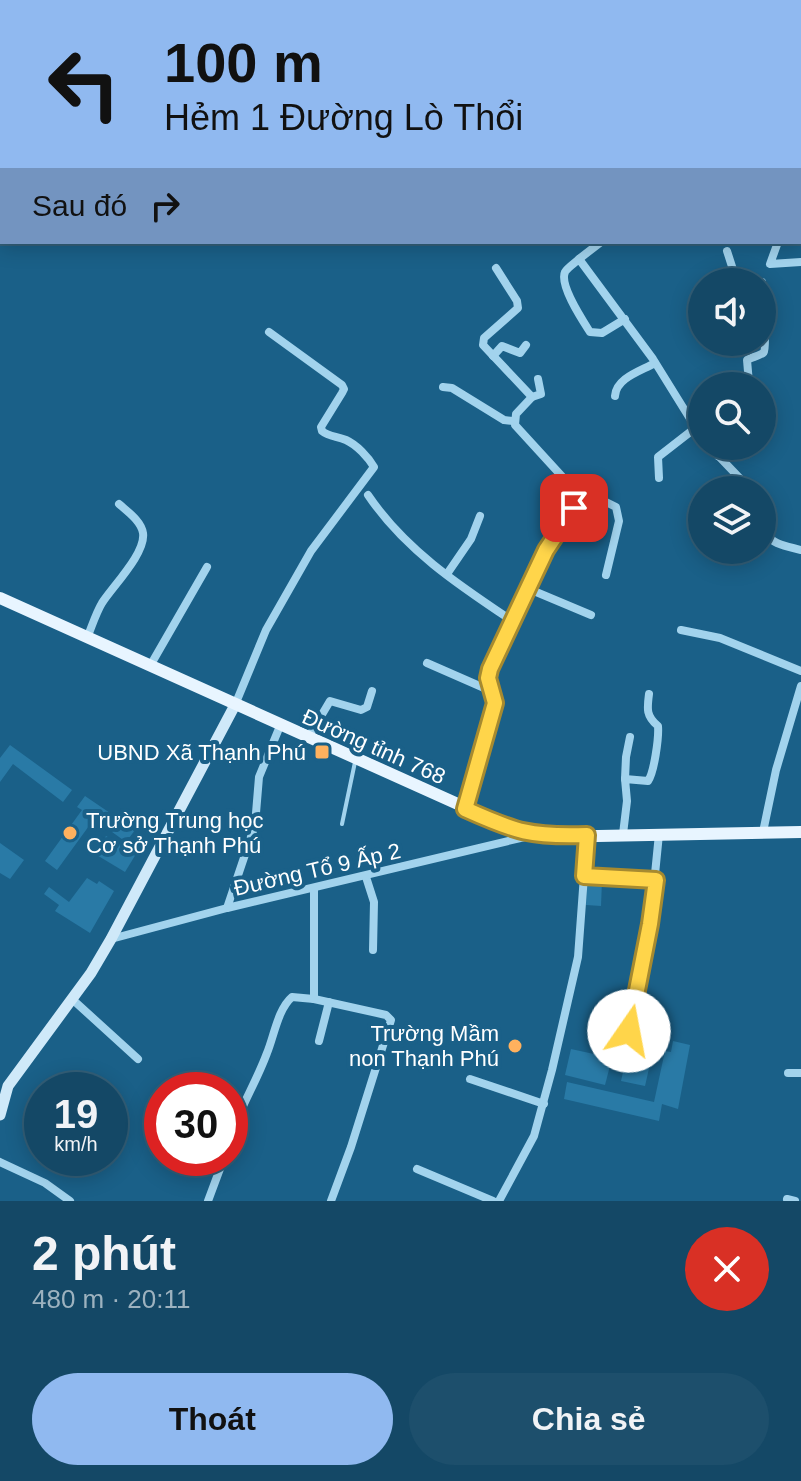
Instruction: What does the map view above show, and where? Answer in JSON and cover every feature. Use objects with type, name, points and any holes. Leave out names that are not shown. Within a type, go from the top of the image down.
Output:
[{"type":"main road","name":"Đường tỉnh 768","points":[[0,598],[509,829],[532,835],[801,832]]},
{"type":"street","points":[[598,244],[566,271],[564,277],[575,308],[590,332],[602,333],[625,319]]},
{"type":"street","points":[[768,268],[777,244]]},
{"type":"street","points":[[727,251],[732,268]]},
{"type":"street","points":[[579,259],[625,319],[688,419]]},
{"type":"street","points":[[770,264],[801,262]]},
{"type":"street","points":[[496,268],[518,304],[516,311],[484,338],[483,345],[532,397]]},
{"type":"street","points":[[0,1115],[4,1089],[72,999],[111,939],[235,705],[266,630],[311,551],[374,467],[356,447],[322,431],[321,427],[342,393],[342,385],[269,332]]},
{"type":"street","points":[[493,356],[502,346],[520,353],[526,345]]},
{"type":"street","points":[[746,372],[747,360],[756,356]]},
{"type":"street","points":[[615,396],[614,391],[619,384],[655,363]]},
{"type":"street","points":[[513,421],[517,411],[532,397],[541,394],[538,379]]},
{"type":"street","points":[[443,387],[452,388],[504,420],[513,421],[579,495],[598,498],[616,507],[619,521],[606,575]]},
{"type":"street","points":[[659,478],[658,457],[688,434]]},
{"type":"street","points":[[722,460],[737,476]]},
{"type":"street","points":[[368,495],[393,527],[431,563],[514,622]]},
{"type":"street","points":[[465,809],[495,703],[488,678],[490,669],[546,550],[574,508],[579,495]]},
{"type":"street","points":[[87,638],[101,605],[126,572],[142,540],[143,530],[119,504]]},
{"type":"street","points":[[447,574],[471,539],[480,516]]},
{"type":"street","points":[[776,542],[801,550]]},
{"type":"street","points":[[150,666],[207,567]]},
{"type":"street","points":[[529,589],[591,615]]},
{"type":"street","points":[[681,630],[720,638],[801,671]]},
{"type":"street","points":[[427,663],[491,691]]},
{"type":"street","points":[[763,832],[776,770],[801,686]]},
{"type":"street","points":[[308,738],[330,701],[361,710],[367,707],[372,691]]},
{"type":"street","points":[[625,779],[648,781],[652,775],[659,734],[658,726],[647,712],[649,694]]},
{"type":"street","points":[[227,908],[255,825],[259,777],[280,726]]},
{"type":"street","points":[[623,834],[627,801],[626,757],[630,737]]},
{"type":"street","points":[[629,1031],[650,924],[659,834]]},
{"type":"street","name":"Đường Tổ 9 Ấp 2","points":[[111,939],[532,835]]},
{"type":"street","points":[[499,1201],[534,1136],[544,1104],[578,957],[587,835]]},
{"type":"street","points":[[584,876],[656,880]]},
{"type":"street","points":[[366,877],[374,902],[373,950]]},
{"type":"street","points":[[314,889],[314,999]]},
{"type":"street","points":[[248,1094],[267,1055],[285,1003],[292,997],[386,1015],[391,1020],[331,1201]]},
{"type":"street","points":[[72,999],[138,1059]]},
{"type":"street","points":[[319,1041],[329,1002]]},
{"type":"street","points":[[788,1073],[801,1073]]},
{"type":"street","points":[[470,1079],[544,1104]]},
{"type":"street","points":[[0,1162],[45,1183],[70,1201]]},
{"type":"street","points":[[417,1169],[493,1201]]},
{"type":"street","points":[[208,1201],[217,1176]]},
{"type":"lane","points":[[342,824],[355,759]]},
{"type":"building","points":[[10,745],[72,790],[63,802],[13,764],[0,782],[0,758]]},
{"type":"building","points":[[85,796],[135,830],[126,842],[94,819],[57,870],[45,861],[82,810],[77,807]]},
{"type":"building","points":[[106,836],[136,854],[125,872],[95,854]]},
{"type":"building","points":[[0,843],[24,860],[10,879],[0,873]]},
{"type":"building","points":[[87,878],[97,884],[99,881],[114,891],[90,933],[55,911],[59,905],[44,894],[49,887],[69,902]]},
{"type":"building","points":[[587,879],[602,880],[601,906],[586,905]]},
{"type":"building","points":[[673,1041],[690,1045],[678,1109],[662,1104],[659,1121],[564,1099],[567,1082],[654,1102],[665,1051],[671,1052]]},
{"type":"building","points":[[571,1049],[612,1058],[605,1085],[565,1075]]},
{"type":"building","points":[[626,1059],[650,1064],[645,1086],[621,1081]]},
{"type":"place","name":"UBND Xã Thạnh Phú","points":[[322,752]]},
{"type":"place","name":"Trường Trung học Cơ sở Thạnh Phú","points":[[70,833]]},
{"type":"place","name":"Trường Mầm non Thạnh Phú","points":[[515,1046]]},
{"type":"route","points":[[574,508],[546,550],[490,669],[488,678],[495,703],[465,809],[509,829],[532,835],[587,835],[584,876],[656,880],[629,1031]]}]
